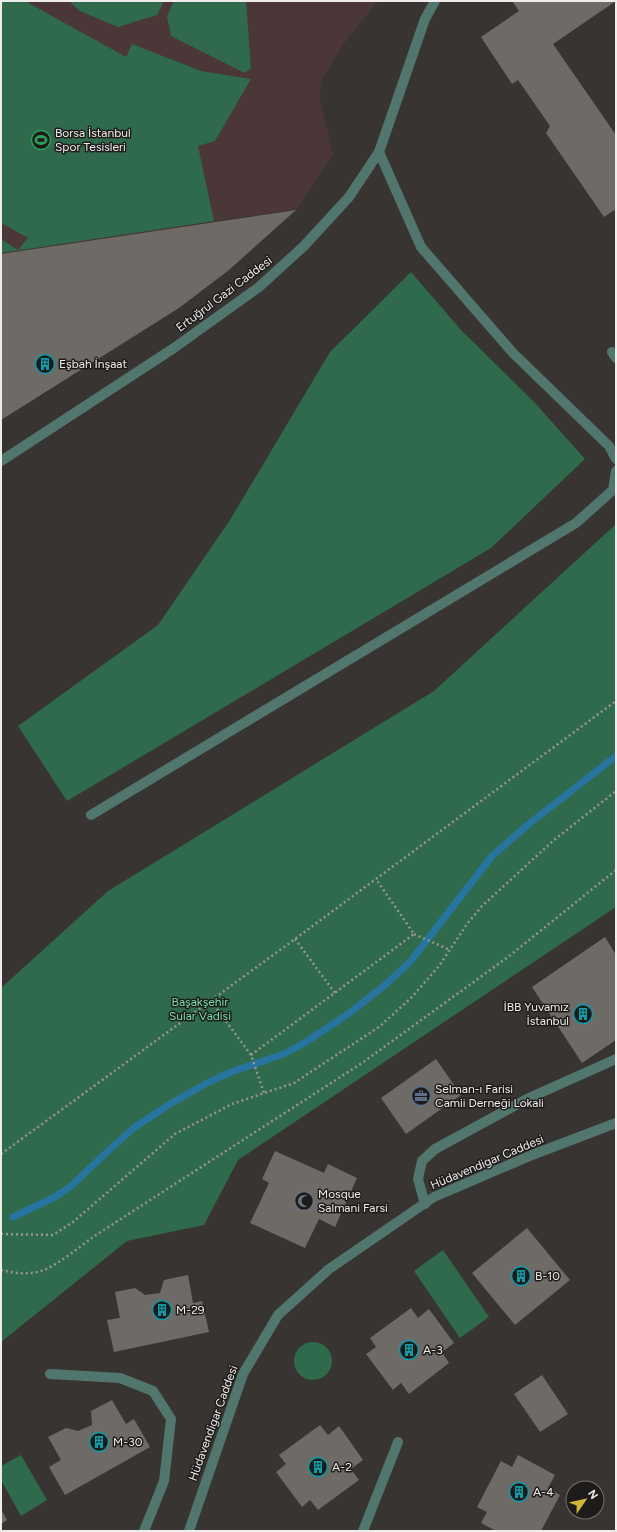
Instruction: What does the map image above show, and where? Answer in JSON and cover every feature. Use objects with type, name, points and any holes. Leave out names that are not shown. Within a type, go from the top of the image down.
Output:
[{"type":"street","name":"Ertuğrul Gazi Caddesi","points":[[1,461],[174,348],[259,287],[304,246],[349,197],[379,152],[426,19],[435,1]]},
{"type":"street","points":[[379,152],[421,247],[513,353],[609,446],[616,459]]},
{"type":"street","points":[[91,815],[576,523],[613,490],[616,471]]},
{"type":"street","points":[[425,1204],[418,1179],[422,1161],[436,1149],[529,1098],[616,1059]]},
{"type":"street","name":"Hüdavendigar Caddesi","points":[[189,1531],[243,1374],[278,1315],[329,1269],[434,1198],[532,1155],[616,1123]]},
{"type":"street","points":[[50,1374],[120,1378],[153,1391],[171,1419],[164,1481],[144,1531]]},
{"type":"street","points":[[363,1531],[398,1442]]},
{"type":"path","points":[[1,1154],[211,1001],[616,701]]},
{"type":"path","points":[[1,1234],[53,1235],[73,1222],[175,1134],[232,1104],[294,1082],[379,1027],[411,998],[439,966],[467,924],[482,906],[554,840],[616,791]]},
{"type":"path","points":[[1,1270],[23,1274],[41,1271],[57,1262],[93,1237],[362,1063],[508,957],[616,870]]},
{"type":"path","points":[[376,879],[414,934],[450,950]]},
{"type":"path","points":[[251,1055],[414,934]]},
{"type":"path","points":[[295,939],[335,993]]},
{"type":"path","points":[[211,1001],[251,1055],[264,1093]]},
{"type":"shaded area","points":[[1,1],[378,1],[345,42],[321,80],[320,99],[333,154],[297,209],[1,254]]},
{"type":"green space","points":[[1,1],[25,1],[126,57],[132,44],[201,71],[251,79],[215,141],[198,146],[214,221],[1,253],[1,239],[18,250],[28,238],[1,223]]},
{"type":"green space","points":[[69,1],[164,1],[157,15],[118,27],[80,11]]},
{"type":"green space","points":[[174,1],[246,1],[251,68],[245,73],[171,36],[167,16]]},
{"type":"green space","points":[[411,272],[461,330],[535,403],[585,459],[491,548],[67,801],[18,726],[158,625],[230,520],[330,352]]},
{"type":"green space","name":"Başakşehir Sular Vadisi","points":[[616,524],[616,907],[238,1160],[204,1225],[127,1241],[1,1342],[1,988],[108,891],[434,691]]},
{"type":"green space","points":[[443,1250],[489,1317],[460,1338],[414,1271]]},
{"type":"green space","points":[[313,1342],[323,1345],[329,1351],[332,1361],[329,1371],[323,1377],[313,1380],[303,1377],[297,1371],[294,1361],[297,1351],[303,1345]]},
{"type":"green space","points":[[21,1455],[47,1500],[21,1516],[1,1480],[1,1466]]},
{"type":"building","points":[[512,1],[616,1],[553,44],[616,135],[616,209],[604,217],[546,133],[550,126],[518,80],[512,84],[481,37],[519,11]]},
{"type":"building","name":"Eşbah İnşaat","points":[[296,210],[229,270],[179,308],[1,420],[1,254]]},
{"type":"building","name":"İBB Yuvamız İstanbul","points":[[605,937],[616,955],[616,1040],[582,1063],[532,987]]},
{"type":"building","name":"Selman-ı Farisi Camii Derneği Lokali","points":[[436,1059],[461,1095],[406,1134],[381,1098]]},
{"type":"building","name":"Mosque Salmani Farsi","points":[[275,1151],[324,1173],[328,1164],[357,1178],[335,1227],[319,1219],[305,1248],[250,1223],[269,1183],[262,1179]]},
{"type":"building","name":"B-10","points":[[527,1228],[570,1280],[515,1325],[472,1273]]},
{"type":"building","name":"M-29","points":[[188,1275],[193,1303],[202,1301],[209,1332],[114,1352],[107,1320],[120,1318],[115,1292],[135,1288],[145,1295],[160,1293],[164,1280]]},
{"type":"building","name":"A-3","points":[[411,1308],[418,1318],[429,1309],[454,1343],[442,1352],[449,1363],[409,1394],[401,1383],[393,1390],[366,1354],[376,1347],[370,1338]]},
{"type":"building","points":[[542,1375],[568,1414],[540,1432],[514,1394]]},
{"type":"building","name":"M-30","points":[[112,1400],[126,1424],[134,1419],[150,1447],[65,1495],[49,1467],[61,1460],[48,1437],[66,1428],[78,1431],[92,1425],[91,1411]]},
{"type":"building","name":"A-2","points":[[320,1425],[328,1435],[339,1426],[363,1460],[351,1469],[359,1480],[318,1510],[310,1500],[302,1507],[276,1472],[286,1464],[279,1455]]},
{"type":"building","name":"A-4","points":[[518,1455],[555,1475],[548,1488],[560,1495],[541,1531],[496,1531],[481,1523],[487,1512],[477,1507],[501,1461],[512,1467]]},
{"type":"building","points":[[1,1509],[7,1520],[1,1524]]},
{"type":"waterway","points":[[13,1217],[55,1197],[70,1187],[135,1127],[170,1104],[207,1083],[231,1072],[284,1054],[306,1042],[348,1014],[384,986],[410,962],[492,856],[530,823],[616,756]]},
{"type":"place","name":"Borsa İstanbul Spor Tesisleri","points":[[41,140]]},
{"type":"place","name":"Eşbah İnşaat","points":[[45,364]]},
{"type":"place","name":"İBB Yuvamız İstanbul","points":[[583,1014]]},
{"type":"place","name":"Selman-ı Farisi Camii Derneği Lokali","points":[[421,1096]]},
{"type":"place","name":"Mosque Salmani Farsi","points":[[304,1201]]},
{"type":"place","name":"B-10","points":[[521,1276]]},
{"type":"place","name":"M-29","points":[[162,1310]]},
{"type":"place","name":"A-3","points":[[409,1350]]},
{"type":"place","name":"M-30","points":[[99,1442]]},
{"type":"place","name":"A-2","points":[[318,1467]]},
{"type":"place","name":"A-4","points":[[519,1492]]}]
